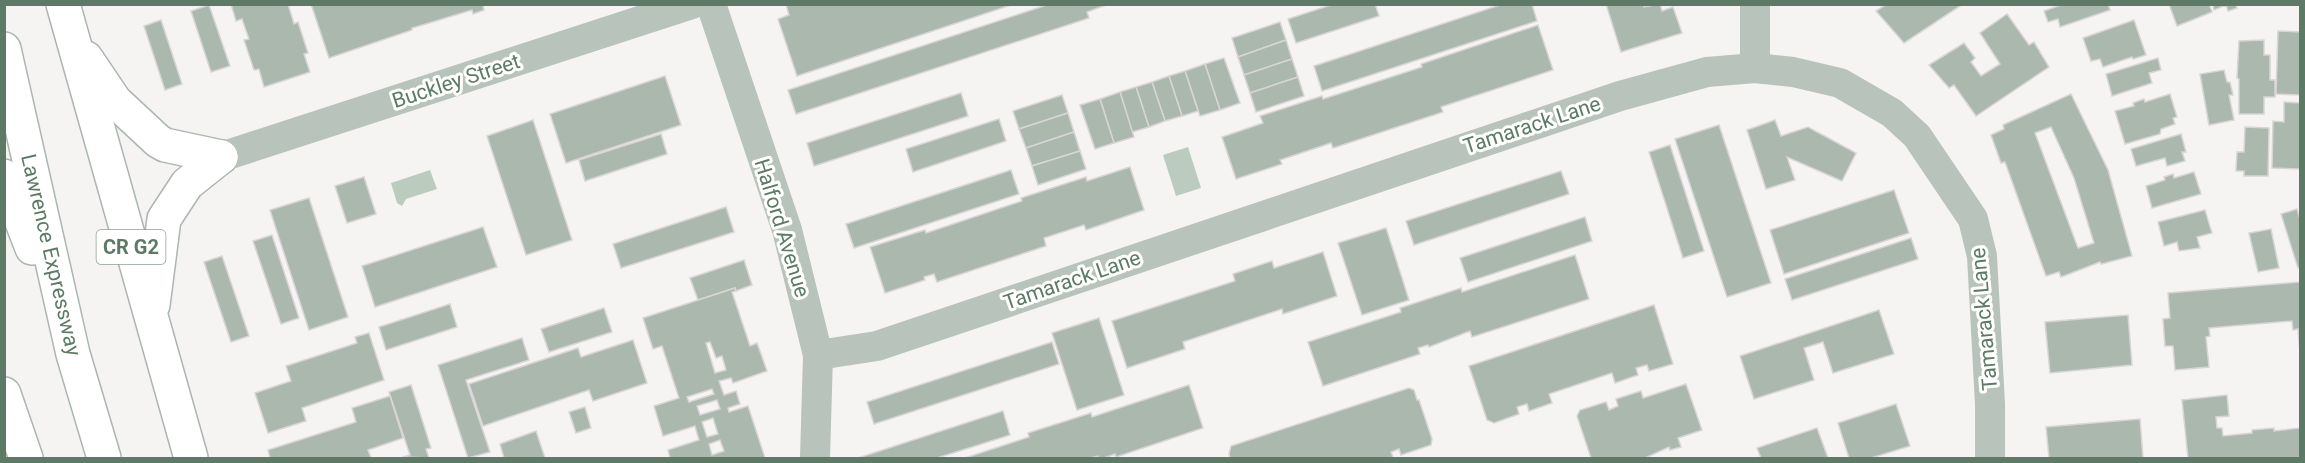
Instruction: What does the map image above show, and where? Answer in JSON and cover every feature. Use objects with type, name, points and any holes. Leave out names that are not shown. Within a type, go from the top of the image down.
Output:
[{"type":"main road","points":[[68,15],[115,100],[158,141],[165,145],[221,157]]},
{"type":"main road","name":"CR G2","points":[[68,15],[191,459]]},
{"type":"main road","name":"Lawrence Expressway","points":[[4,49],[73,354],[104,459]]},
{"type":"main road","points":[[151,319],[164,219],[187,184],[221,157]]},
{"type":"main road","points":[[4,176],[73,354]]},
{"type":"main road","points":[[4,393],[26,459]]},
{"type":"street","name":"Buckley Street","points":[[221,157],[692,4]]},
{"type":"street","name":"Halford Avenue","points":[[711,4],[787,230],[818,355],[815,459]]},
{"type":"street","points":[[1755,4],[1755,68]]},
{"type":"street","name":"Tamarack Lane","points":[[818,355],[877,346],[1620,96],[1707,72],[1755,68],[1793,72],[1840,83],[1892,113],[1917,136],[1972,219],[1982,256],[1990,404],[1990,459]]},
{"type":"shaded area","points":[[1188,147],[1201,188],[1176,196],[1163,155]]},
{"type":"shaded area","points":[[430,170],[437,189],[406,199],[402,206],[397,203],[391,183]]},
{"type":"building","points":[[231,4],[288,4],[294,24],[298,22],[308,53],[304,54],[310,72],[264,87],[259,69],[254,70],[244,40],[249,39],[242,19],[236,21]]},
{"type":"building","points":[[311,4],[486,4],[483,6],[484,10],[473,14],[472,10],[412,28],[412,30],[329,58]]},
{"type":"building","points":[[786,4],[1014,4],[797,76],[778,19],[789,15]]},
{"type":"building","points":[[1050,4],[1109,4],[1087,12],[1089,18],[796,114],[788,90]]},
{"type":"building","points":[[1334,4],[1375,4],[1379,16],[1296,43],[1288,19]]},
{"type":"building","points":[[1503,4],[1532,4],[1537,21],[1322,91],[1314,66]]},
{"type":"building","points":[[1606,4],[1643,4],[1644,7],[1660,4],[1662,11],[1673,7],[1682,33],[1621,52]]},
{"type":"building","points":[[1887,4],[1963,4],[1904,43],[1876,11]]},
{"type":"building","points":[[2064,4],[2108,4],[2110,10],[2060,27],[2058,19],[2048,22],[2044,11]]},
{"type":"building","points":[[2169,4],[2209,4],[2212,12],[2177,26]]},
{"type":"building","points":[[2213,4],[2235,4],[2237,8],[2228,11],[2226,5],[2214,10]]},
{"type":"building","points":[[209,5],[230,66],[211,72],[191,11]]},
{"type":"building","points":[[2007,14],[2029,45],[2034,42],[2049,67],[1976,116],[1954,85],[1949,88],[1929,65],[1964,43],[1975,58],[1971,62],[1981,76],[2000,64],[1980,33]]},
{"type":"building","points":[[161,20],[182,84],[165,90],[144,26]]},
{"type":"building","points":[[2134,20],[2146,55],[2133,59],[2132,57],[2103,67],[2100,59],[2091,61],[2083,38]]},
{"type":"building","points":[[1280,22],[1286,40],[1238,57],[1232,38]]},
{"type":"building","points":[[1538,25],[1553,70],[1441,107],[1443,112],[1333,148],[1331,143],[1280,160],[1282,164],[1236,179],[1222,137],[1263,123],[1260,116],[1322,96],[1323,99],[1422,67],[1421,64]]},
{"type":"building","points":[[2278,31],[2300,32],[2300,95],[2276,94]]},
{"type":"building","points":[[1286,40],[1292,59],[1244,75],[1238,57]]},
{"type":"building","points":[[2264,40],[2264,55],[2270,55],[2270,80],[2275,80],[2275,97],[2264,97],[2264,114],[2239,114],[2239,79],[2237,78],[2239,41]]},
{"type":"building","points":[[1224,58],[1240,103],[1220,110],[1205,64]]},
{"type":"building","points":[[2158,58],[2161,70],[2149,73],[2152,83],[2112,96],[2106,74]]},
{"type":"building","points":[[1292,59],[1298,77],[1250,93],[1244,75]]},
{"type":"building","points":[[1205,64],[1220,110],[1200,116],[1185,71]]},
{"type":"building","points":[[2224,70],[2233,95],[2229,95],[2234,120],[2209,125],[2200,74]]},
{"type":"building","points":[[1185,71],[1198,111],[1182,116],[1169,76]]},
{"type":"building","points":[[665,76],[681,125],[566,163],[550,114]]},
{"type":"building","points":[[1169,76],[1182,116],[1165,121],[1152,82]]},
{"type":"building","points":[[1298,77],[1304,96],[1256,112],[1250,93]]},
{"type":"building","points":[[1152,82],[1165,121],[1149,127],[1136,87]]},
{"type":"building","points":[[1136,87],[1149,127],[1132,132],[1120,92]]},
{"type":"building","points":[[1120,92],[1134,137],[1114,143],[1100,99]]},
{"type":"building","points":[[961,93],[968,116],[814,166],[807,143]]},
{"type":"building","points":[[2071,94],[2108,170],[2132,256],[2101,264],[2100,262],[2061,277],[2059,272],[2046,276],[2005,162],[2001,163],[1991,135],[2004,129],[2003,125]],"holes":[[[2051,127],[2074,178],[2094,243],[2078,248],[2035,133]]]},
{"type":"building","points":[[2170,94],[2177,117],[2173,118],[2175,124],[2161,129],[2160,134],[2125,144],[2115,111],[2134,106],[2133,103],[2144,99],[2145,102]]},
{"type":"building","points":[[1062,95],[1068,113],[1019,129],[1013,111]]},
{"type":"building","points":[[1100,99],[1114,143],[1095,149],[1080,105]]},
{"type":"building","points":[[2284,102],[2300,103],[2300,169],[2272,168],[2273,121],[2284,122]]},
{"type":"building","points":[[1068,113],[1074,132],[1026,148],[1019,129]]},
{"type":"building","points":[[999,119],[1006,141],[913,172],[906,149]]},
{"type":"building","points":[[533,120],[572,240],[526,255],[487,136]]},
{"type":"building","points":[[1775,120],[1781,136],[1808,127],[1856,153],[1842,181],[1787,157],[1795,180],[1766,189],[1747,130]]},
{"type":"building","points":[[1719,125],[1771,283],[1727,297],[1675,139]]},
{"type":"building","points":[[2245,127],[2269,128],[2268,176],[2244,176],[2244,171],[2236,171],[2237,152],[2244,152]]},
{"type":"building","points":[[1074,132],[1080,151],[1032,166],[1026,148]]},
{"type":"building","points":[[661,134],[667,154],[585,181],[579,160]]},
{"type":"building","points":[[2181,134],[2186,152],[2182,152],[2185,161],[2167,166],[2165,158],[2136,166],[2131,149]]},
{"type":"building","points":[[1670,145],[1704,251],[1683,258],[1649,152]]},
{"type":"building","points":[[1080,151],[1086,169],[1038,185],[1032,166]]},
{"type":"building","points":[[1130,167],[1144,210],[1086,230],[1084,225],[1044,238],[1046,246],[937,282],[934,274],[924,277],[925,280],[885,293],[870,247],[925,230],[926,233],[1086,177],[1087,181]]},
{"type":"building","points":[[1011,170],[1019,194],[854,248],[846,224]]},
{"type":"building","points":[[1561,171],[1569,194],[1414,245],[1406,221]]},
{"type":"building","points":[[2194,172],[2201,194],[2152,208],[2146,186],[2165,180],[2164,177],[2173,174],[2174,178]]},
{"type":"building","points":[[364,177],[376,214],[347,223],[335,186]]},
{"type":"building","points":[[1894,190],[1909,233],[1784,274],[1770,230]]},
{"type":"building","points":[[309,198],[348,317],[309,330],[270,210]]},
{"type":"building","points":[[726,207],[734,232],[621,268],[613,244]]},
{"type":"building","points":[[2297,209],[2300,215],[2300,267],[2298,268],[2281,214]]},
{"type":"building","points":[[2205,210],[2212,233],[2197,237],[2200,248],[2179,251],[2177,242],[2164,246],[2158,222]]},
{"type":"building","points":[[1585,217],[1592,241],[1468,282],[1460,258]]},
{"type":"building","points":[[483,227],[497,267],[375,307],[362,266]]},
{"type":"building","points":[[1386,228],[1409,300],[1362,315],[1338,243]]},
{"type":"building","points":[[2271,229],[2279,268],[2258,272],[2249,233]]},
{"type":"building","points":[[272,235],[299,318],[281,324],[253,241]]},
{"type":"building","points":[[1911,238],[1918,259],[1792,300],[1785,279]]},
{"type":"building","points":[[1323,252],[1337,296],[1283,314],[1282,309],[1183,342],[1185,349],[1127,368],[1112,321],[1235,281],[1233,274],[1272,261],[1274,268]]},
{"type":"building","points":[[1575,255],[1589,299],[1472,337],[1470,331],[1429,347],[1428,345],[1418,348],[1420,354],[1323,386],[1308,342],[1401,312],[1400,308],[1461,288],[1462,292]]},
{"type":"building","points":[[222,256],[249,336],[231,342],[204,262]]},
{"type":"building","points":[[744,260],[752,285],[698,300],[690,278]]},
{"type":"building","points":[[2300,282],[2300,353],[2298,329],[2293,330],[2292,321],[2209,328],[2210,336],[2206,337],[2209,367],[2175,370],[2173,346],[2165,346],[2163,319],[2170,318],[2168,293]]},
{"type":"building","points":[[735,288],[736,291],[732,292],[750,346],[757,343],[767,371],[733,383],[731,378],[719,381],[724,395],[736,391],[740,404],[728,408],[729,412],[748,406],[765,458],[670,458],[668,450],[699,440],[695,426],[663,436],[654,406],[679,398],[662,346],[653,349],[643,318]],"holes":[[[710,342],[716,358],[722,356],[726,370],[715,373],[706,343]],[[712,389],[714,394],[689,402],[687,397]],[[717,400],[720,409],[700,415],[697,406]],[[713,418],[718,434],[707,437],[702,422]],[[720,440],[724,451],[712,455],[709,444]]]},
{"type":"building","points":[[450,304],[457,327],[386,350],[379,327]]},
{"type":"building","points":[[1654,305],[1673,364],[1649,371],[1647,365],[1636,368],[1638,375],[1615,383],[1612,373],[1549,394],[1552,403],[1529,411],[1527,404],[1517,407],[1519,414],[1494,423],[1487,420],[1469,366]]},
{"type":"building","points":[[604,308],[612,332],[549,352],[541,329]]},
{"type":"building","points":[[1879,310],[1894,354],[1833,373],[1823,342],[1804,348],[1814,380],[1754,399],[1740,356]]},
{"type":"building","points":[[2128,315],[2132,365],[2050,373],[2045,322]]},
{"type":"building","points":[[1099,318],[1124,395],[1077,410],[1052,333]]},
{"type":"building","points":[[369,333],[384,380],[302,408],[306,421],[268,433],[255,393],[291,381],[286,366],[357,343],[355,337]]},
{"type":"building","points":[[522,338],[529,360],[466,380],[490,452],[468,458],[438,365]]},
{"type":"building","points":[[633,340],[647,383],[593,401],[589,390],[483,426],[469,384],[578,348],[581,357]]},
{"type":"building","points":[[1052,342],[1059,364],[874,424],[867,402]]},
{"type":"building","points":[[1686,384],[1702,430],[1678,438],[1681,447],[1670,450],[1669,447],[1645,458],[1591,458],[1577,416],[1580,410],[1606,402],[1609,410],[1618,406],[1616,399],[1641,391],[1643,398]]},
{"type":"building","points":[[411,385],[431,448],[426,449],[429,458],[403,457],[410,455],[389,392]]},
{"type":"building","points":[[1189,385],[1203,428],[1116,457],[1115,454],[1104,458],[1098,456],[1090,458],[965,458],[1029,437],[1028,433],[1091,413],[1092,417]]},
{"type":"building","points":[[1409,388],[1414,390],[1419,400],[1432,439],[1431,445],[1401,455],[1399,449],[1391,452],[1393,457],[1390,458],[1230,458],[1231,446]]},
{"type":"building","points":[[2227,395],[2229,416],[2216,417],[2217,428],[2222,428],[2223,436],[2252,433],[2252,430],[2274,428],[2274,431],[2300,428],[2300,458],[2188,458],[2182,400]]},
{"type":"building","points":[[390,396],[403,438],[368,450],[371,458],[270,458],[268,450],[356,422],[352,408]]},
{"type":"building","points":[[1896,404],[1910,446],[1871,458],[1849,458],[1838,423]]},
{"type":"building","points":[[585,407],[591,428],[576,433],[569,412]]},
{"type":"building","points":[[1003,411],[1010,435],[937,458],[858,458]]},
{"type":"building","points":[[2140,419],[2143,458],[2049,458],[2046,427]]},
{"type":"building","points":[[1817,428],[1828,458],[1761,458],[1757,448]]},
{"type":"building","points":[[536,431],[545,458],[504,458],[500,444]]}]
